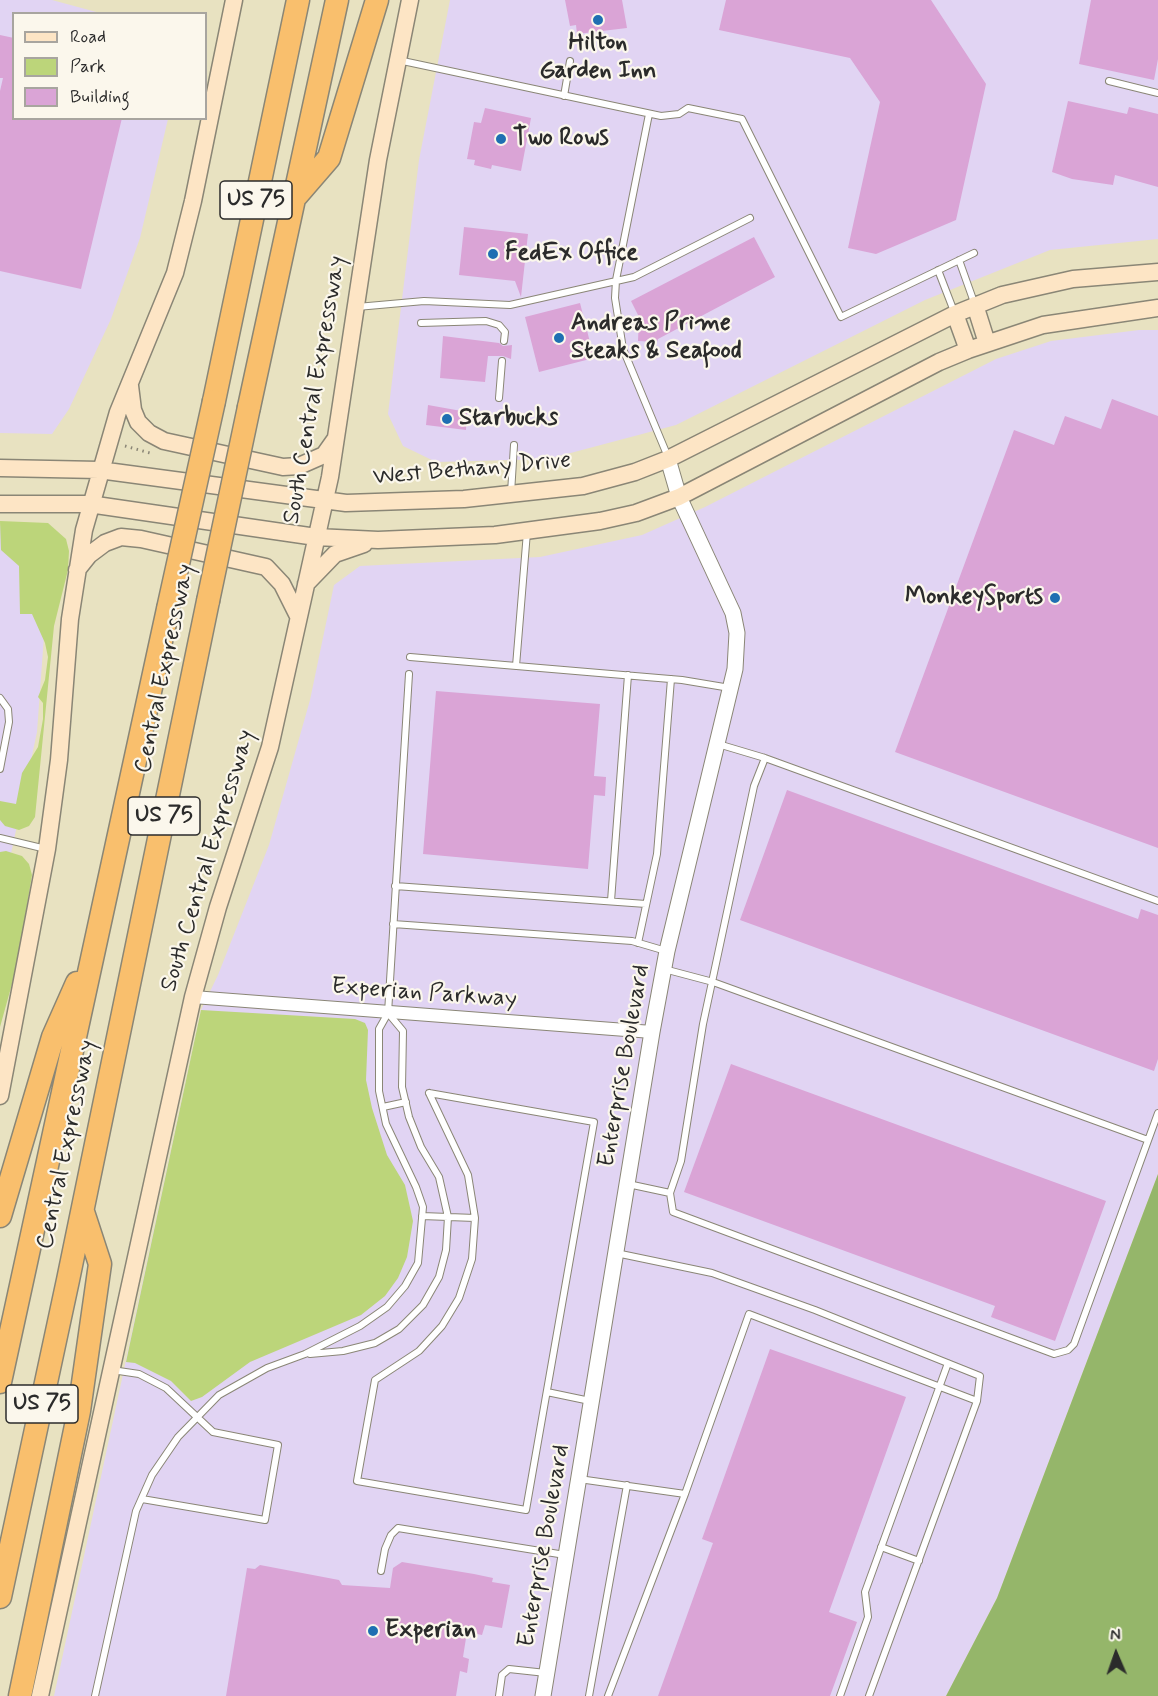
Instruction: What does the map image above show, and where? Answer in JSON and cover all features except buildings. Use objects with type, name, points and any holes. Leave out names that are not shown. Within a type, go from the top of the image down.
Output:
[{"type":"highway","name":"Central Expressway","points":[[0,1383],[214,401],[298,0]]},
{"type":"highway","name":"Central Expressway","points":[[0,1597],[83,1210],[249,407],[338,0]]},
{"type":"highway","points":[[295,198],[329,158],[377,0]]},
{"type":"highway","points":[[0,1216],[53,1037],[97,940]]},
{"type":"highway","points":[[20,1696],[79,1411],[100,1264],[83,1210]]},
{"type":"main road","points":[[0,1096],[47,849],[59,760],[77,570],[89,504],[130,382],[175,273],[185,237],[234,0]]},
{"type":"main road","name":"South Central Expressway","points":[[40,1696],[193,997],[218,907],[270,747],[324,501],[338,436],[376,171],[410,0]]},
{"type":"main road","name":"West Bethany Drive","points":[[0,468],[99,470],[324,501],[393,503],[511,495],[583,486],[635,472],[668,459],[975,305],[1052,282],[1131,272],[1158,272]]},
{"type":"main road","points":[[975,305],[987,343]]},
{"type":"main road","points":[[0,504],[89,504],[316,537],[378,540],[464,537],[600,521],[636,513],[679,497],[939,362],[968,350],[1054,323],[1158,308]]},
{"type":"main road","points":[[955,314],[968,350]]},
{"type":"main road","points":[[130,382],[133,410],[138,422],[149,433],[164,441],[283,468],[299,466],[324,455],[338,436]]},
{"type":"main road","points":[[77,570],[89,555],[105,543],[122,537],[141,539],[266,567],[282,584],[298,616]]},
{"type":"main road","points":[[305,585],[335,554],[378,540]]},
{"type":"street","name":"Enterprise Boulevard","points":[[543,1696],[667,951],[735,669],[737,633],[733,613],[679,497],[668,459]]},
{"type":"street","name":"Experian Parkway","points":[[193,997],[652,1032]]},
{"type":"lane","points":[[398,60],[649,114],[661,116],[679,114],[688,108],[742,120],[841,317],[974,253]]},
{"type":"lane","points":[[564,96],[570,61]]},
{"type":"lane","points":[[1109,81],[1158,93]]},
{"type":"lane","points":[[649,114],[616,280],[615,298],[623,349],[668,459]]},
{"type":"lane","points":[[357,307],[424,301],[510,305],[634,277],[750,218]]},
{"type":"lane","points":[[959,260],[975,305]]},
{"type":"lane","points":[[938,270],[955,314]]},
{"type":"lane","points":[[421,323],[486,321],[499,325],[505,332],[504,341]]},
{"type":"lane","points":[[499,398],[502,361]]},
{"type":"lane","points":[[511,495],[514,445]]},
{"type":"lane","points":[[516,666],[526,531]]},
{"type":"lane","points":[[410,657],[671,679],[731,688]]},
{"type":"lane","points":[[95,1696],[126,1553],[142,1498],[152,1475],[178,1437],[219,1395],[267,1368],[305,1354],[360,1326],[387,1307],[405,1286],[418,1263],[423,1207],[386,1124],[379,1091],[379,1029],[388,1012],[409,674]]},
{"type":"lane","points":[[611,901],[628,675]]},
{"type":"lane","points":[[638,943],[657,854],[671,679]]},
{"type":"lane","points":[[0,698],[8,709],[9,722],[0,769]]},
{"type":"lane","points":[[718,744],[765,758],[1158,901]]},
{"type":"lane","points":[[765,758],[754,786],[713,982],[681,1161],[670,1193],[673,1212],[1054,1354],[1068,1350],[1074,1344],[1158,1113]]},
{"type":"lane","points":[[0,838],[47,849]]},
{"type":"lane","points":[[395,886],[646,904]]},
{"type":"lane","points":[[393,924],[638,943],[667,951]]},
{"type":"lane","points":[[664,969],[713,982],[1148,1140]]},
{"type":"lane","points":[[305,1354],[343,1351],[375,1343],[399,1329],[423,1305],[439,1277],[446,1250],[448,1217],[439,1177],[421,1147],[406,1102],[402,1087],[403,1031],[388,1012]]},
{"type":"lane","points":[[429,1093],[594,1122],[547,1392],[526,1510],[357,1481],[375,1380],[420,1351],[442,1326],[459,1298],[472,1259],[475,1218],[472,1190],[462,1160],[441,1123],[429,1093]]},
{"type":"lane","points":[[383,1107],[406,1102]]},
{"type":"lane","points":[[627,1184],[670,1193]]},
{"type":"lane","points":[[422,1216],[475,1218]]},
{"type":"lane","points":[[616,1253],[712,1273],[815,1310],[980,1376],[977,1401],[869,1696]]},
{"type":"lane","points":[[608,1696],[685,1494],[749,1314],[977,1401]]},
{"type":"lane","points":[[840,1696],[868,1617],[865,1592],[948,1363]]},
{"type":"lane","points":[[111,1370],[139,1374],[166,1388],[213,1432],[278,1445],[265,1520],[142,1498]]},
{"type":"lane","points":[[547,1392],[592,1401]]},
{"type":"lane","points":[[579,1479],[685,1494]]},
{"type":"lane","points":[[589,1696],[627,1485]]},
{"type":"lane","points":[[381,1571],[390,1535],[398,1528],[566,1555]]},
{"type":"lane","points":[[881,1547],[919,1561]]},
{"type":"lane","points":[[499,1696],[502,1675],[509,1669],[546,1673]]},
{"type":"shaded area","points":[[0,0],[52,0],[96,12],[12,12],[12,120],[168,120],[140,238],[111,319],[69,409],[52,434],[0,433]]},
{"type":"shaded area","points":[[450,0],[1158,0],[1158,239],[1050,250],[925,300],[676,425],[548,459],[436,462],[403,446],[388,414],[419,160]]},
{"type":"shaded area","points":[[1139,330],[1158,330],[1158,1174],[997,1598],[946,1696],[54,1696],[201,1010],[218,975],[269,845],[310,700],[334,585],[360,566],[540,557],[642,535],[705,507],[996,359],[1051,341]]},
{"type":"shaded area","points":[[0,526],[52,526],[37,732],[0,905]]},
{"type":"green space","points":[[0,521],[48,523],[66,539],[69,551],[68,570],[54,626],[35,817],[29,826],[19,830],[5,826],[0,820],[0,801],[16,804],[22,773],[38,747],[43,719],[43,703],[38,697],[45,680],[48,657],[45,643],[32,614],[20,614],[19,566],[1,550]]},
{"type":"green space","points":[[6,851],[22,856],[29,864],[32,875],[17,966],[0,1027],[0,852]]},
{"type":"green space","points":[[201,1010],[355,1019],[365,1023],[368,1030],[366,1080],[372,1108],[387,1155],[405,1185],[413,1221],[407,1257],[398,1278],[385,1296],[361,1315],[250,1362],[202,1397],[191,1401],[171,1381],[135,1363],[126,1362]]},
{"type":"green space","points":[[1158,1174],[1158,1696],[946,1696],[997,1598]]},
{"type":"place","name":"Hilton Garden Inn","points":[[598,20]]},
{"type":"place","name":"Two Rows","points":[[501,139]]},
{"type":"place","name":"FedEx Office","points":[[493,254]]},
{"type":"place","name":"Andreas Prime Steaks & Seafood","points":[[559,338]]},
{"type":"place","name":"Starbucks","points":[[447,419]]},
{"type":"place","name":"MonkeySports","points":[[1055,598]]},
{"type":"place","name":"Experian","points":[[373,1631]]}]
